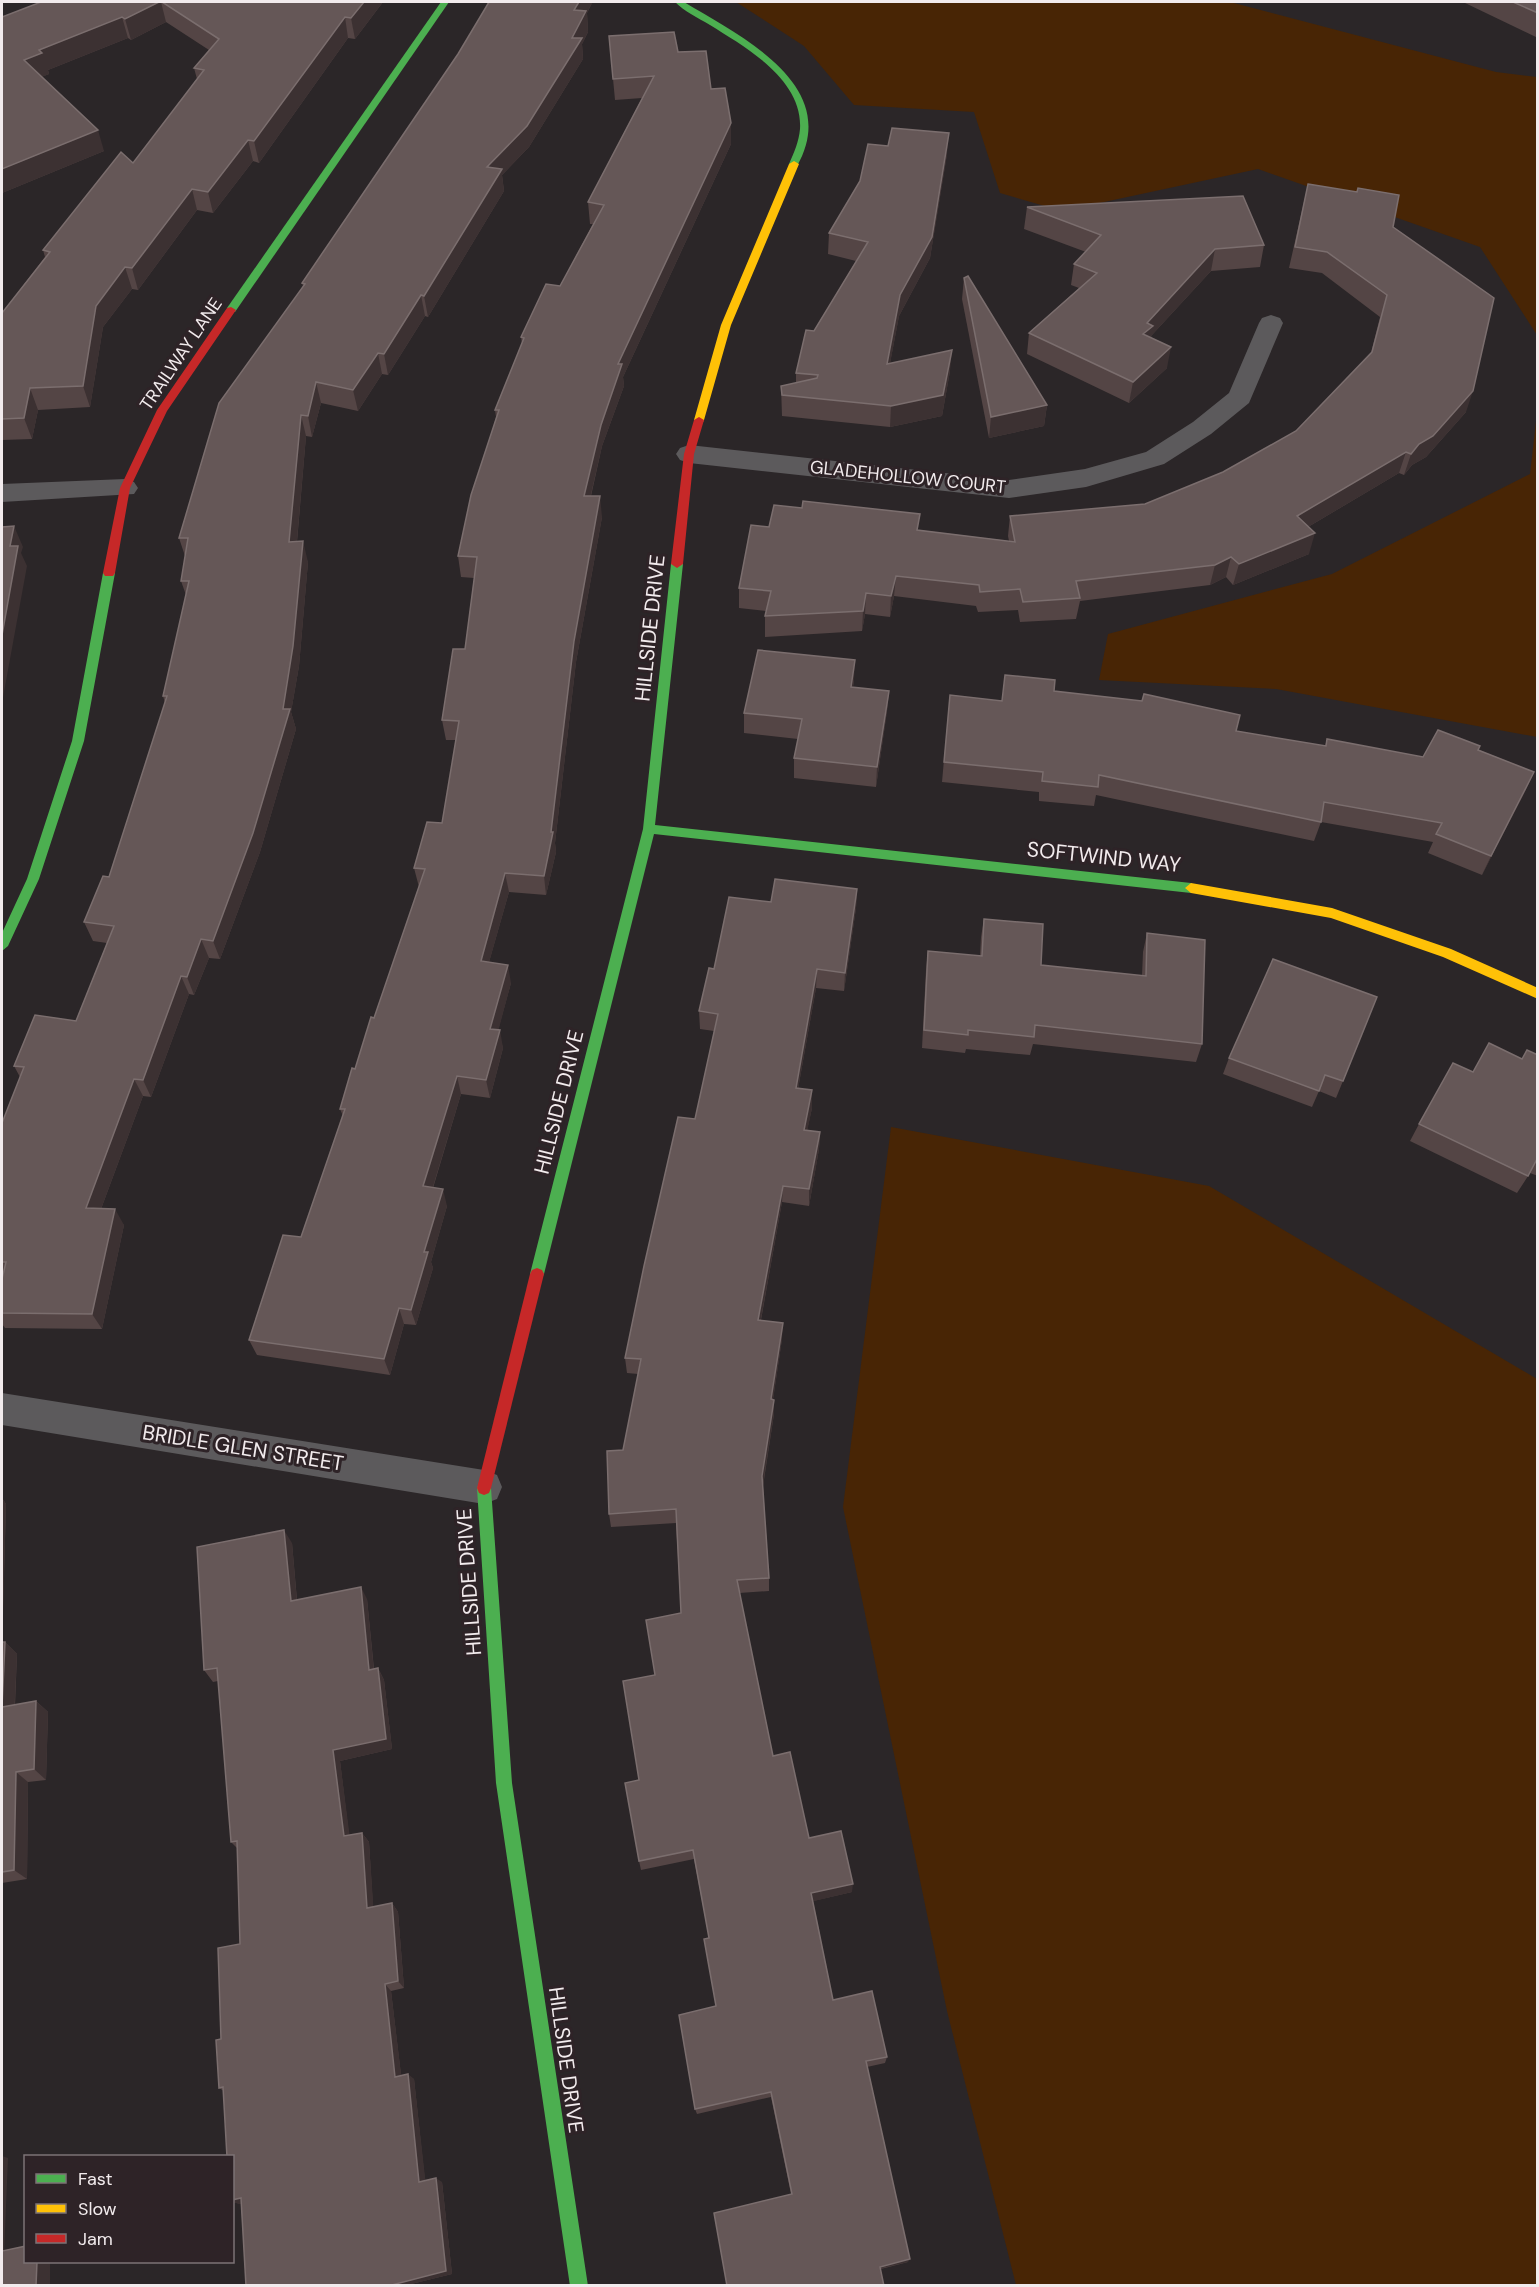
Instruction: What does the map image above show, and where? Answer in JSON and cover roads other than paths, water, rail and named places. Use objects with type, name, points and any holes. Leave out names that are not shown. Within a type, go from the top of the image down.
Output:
[{"type":"street","name":"TRAILWAY LANE","points":[[2,946],[33,879],[78,741],[125,488],[162,410],[445,2]]},
{"type":"street","name":"HILLSIDE DRIVE","points":[[579,2286],[504,1783],[484,1487],[649,829],[689,454],[726,325],[804,141],[804,112],[791,85],[773,64],[679,2]]},
{"type":"street","name":"GLADEHOLLOW COURT","points":[[689,454],[1009,489],[1086,478],[1155,458],[1202,428],[1240,397],[1271,323]]},
{"type":"street","points":[[2,493],[125,488]]},
{"type":"street","name":"SOFTWIND WAY","points":[[649,829],[1212,890],[1321,910],[1447,952],[1538,994]]},
{"type":"street","name":"BRIDLE GLEN STREET","points":[[2,1409],[484,1487]]}]
